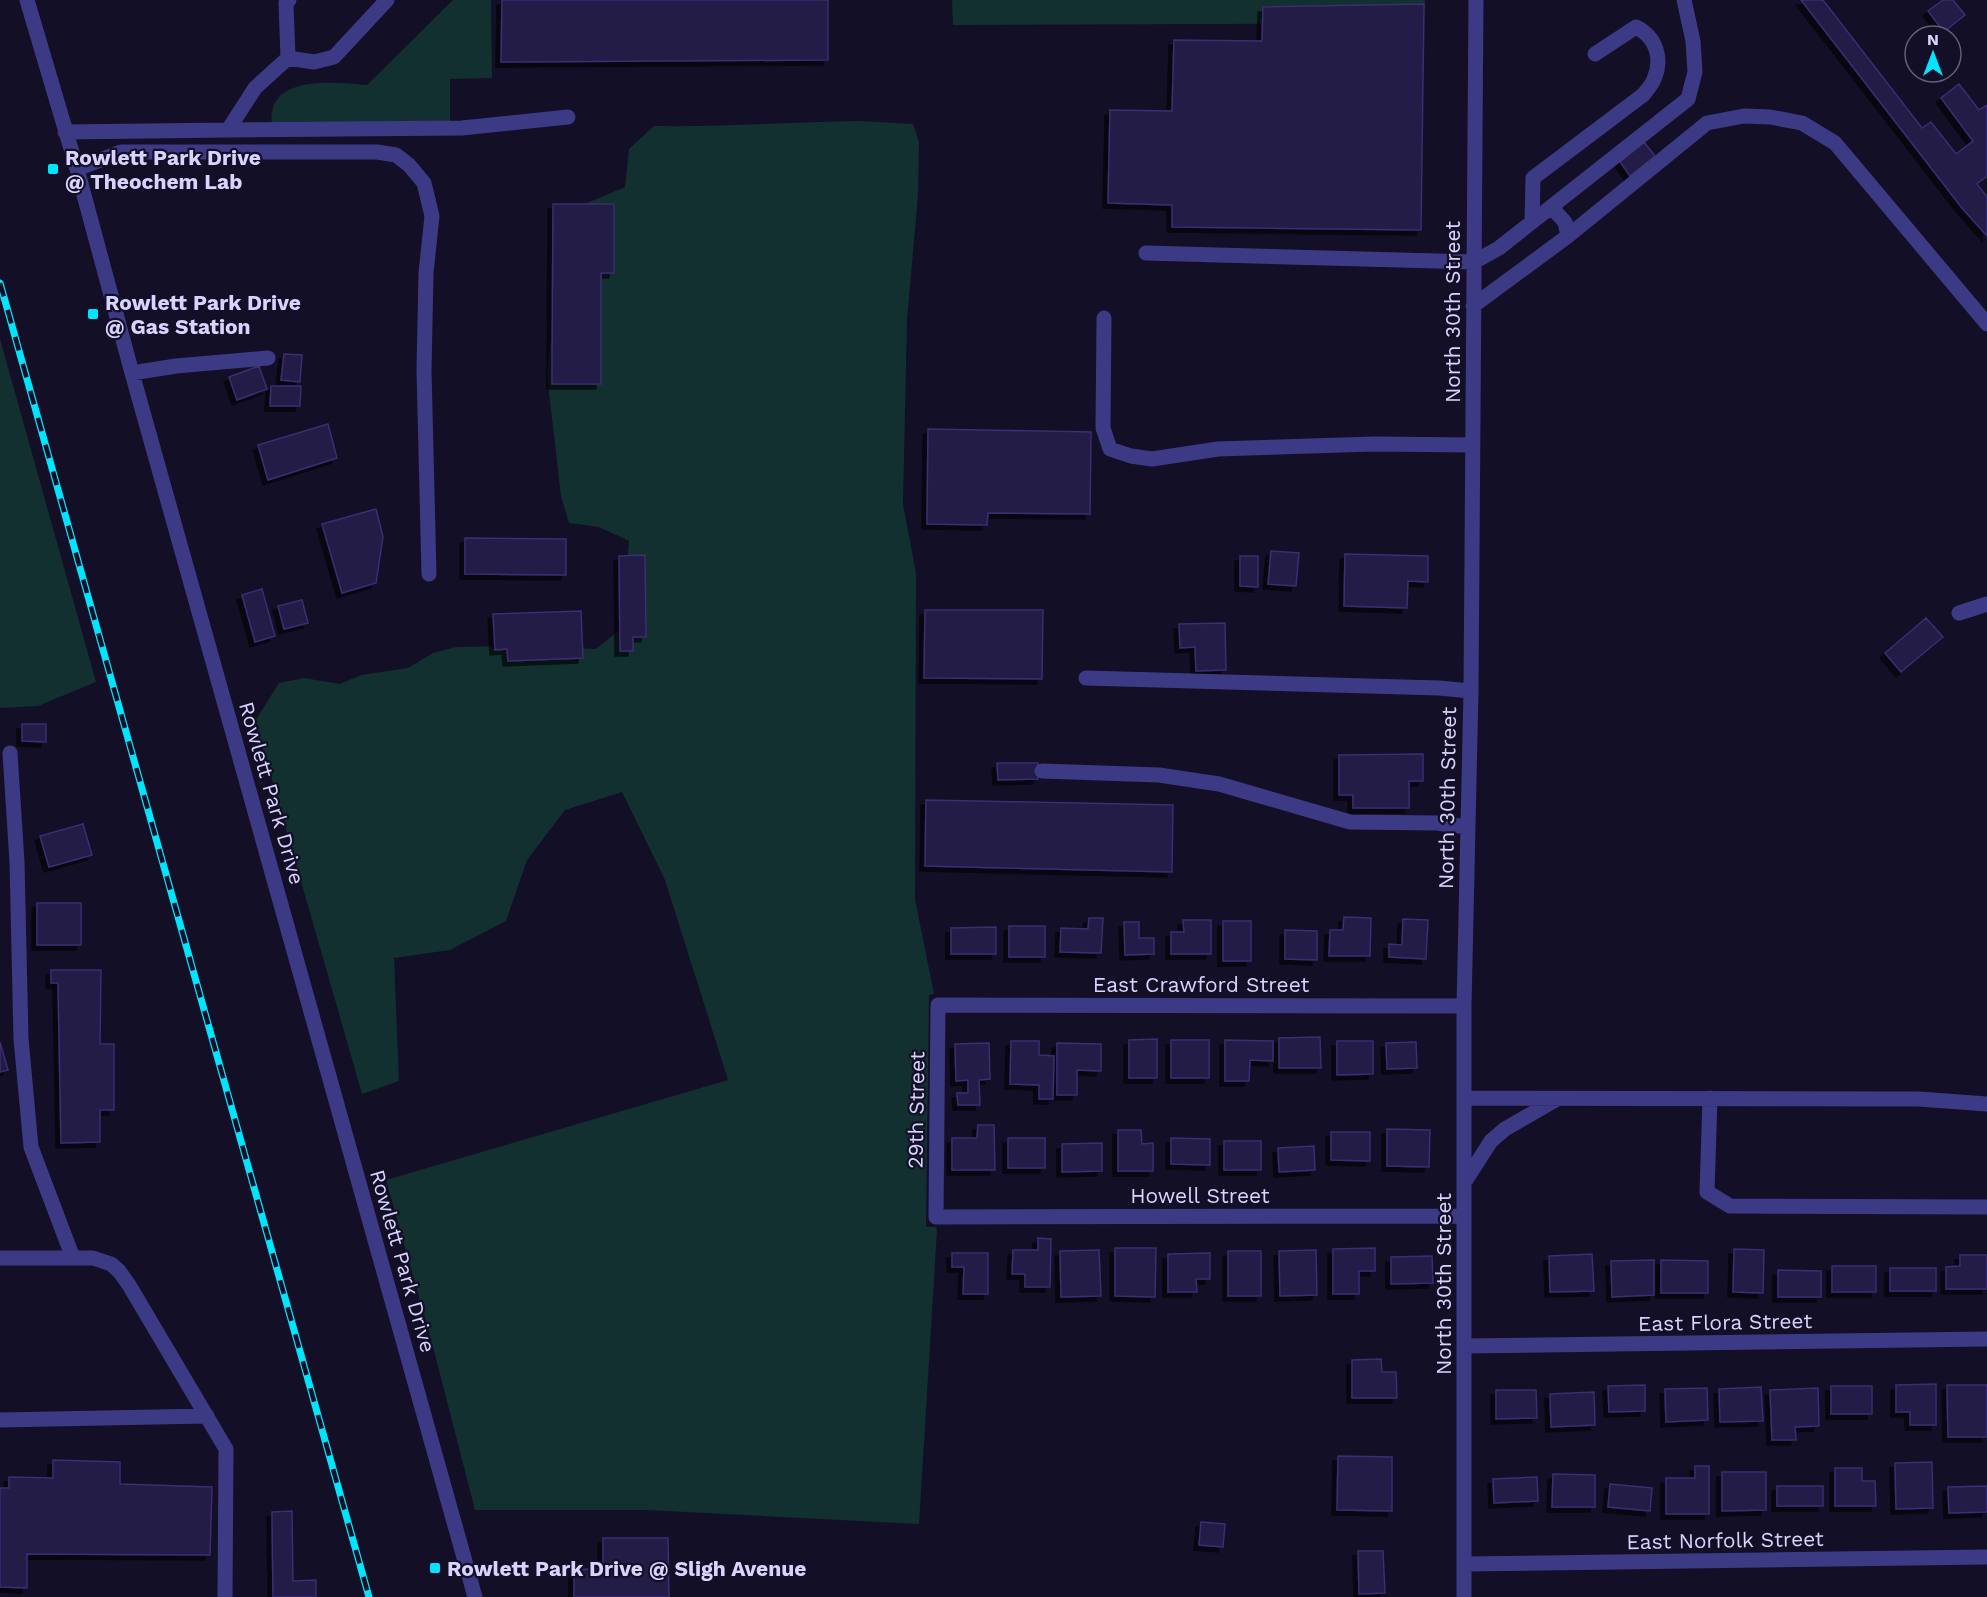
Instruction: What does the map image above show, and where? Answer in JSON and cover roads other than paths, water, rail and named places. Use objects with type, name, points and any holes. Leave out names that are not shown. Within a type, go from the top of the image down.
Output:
[{"type":"street","name":"Rowlett Park Drive","points":[[27,0],[77,169],[475,1597]]},
{"type":"street","points":[[228,130],[255,88],[288,58],[286,3],[289,0]]},
{"type":"street","points":[[288,58],[314,62],[334,57],[387,0]]},
{"type":"street","name":"North 30th Street","points":[[1464,1597],[1464,1006],[1471,691],[1476,0]]},
{"type":"street","points":[[1146,253],[1474,262],[1499,248],[1688,99],[1695,72],[1693,41],[1684,0]]},
{"type":"street","points":[[1532,222],[1533,178],[1643,95],[1654,80],[1658,62],[1656,46],[1647,33],[1636,27],[1595,54]]},
{"type":"street","points":[[1473,306],[1568,236],[1707,123],[1744,116],[1770,117],[1802,123],[1835,143],[1987,324]]},
{"type":"street","points":[[65,132],[180,129],[462,128],[568,117]]},
{"type":"street","points":[[77,169],[121,152],[377,152],[396,155],[409,165],[424,183],[432,216],[426,273],[424,370],[429,574]]},
{"type":"street","points":[[1551,207],[1565,222],[1568,236]]},
{"type":"street","points":[[1104,318],[1103,428],[1110,449],[1131,456],[1152,459],[1218,449],[1374,444],[1473,446]]},
{"type":"street","points":[[132,373],[176,366],[268,358]]},
{"type":"street","points":[[1959,613],[1987,604]]},
{"type":"street","points":[[1086,678],[1439,688],[1471,691]]},
{"type":"street","points":[[10,753],[16,862],[21,1039],[32,1147],[72,1258]]},
{"type":"street","points":[[1042,771],[1160,775],[1219,784],[1350,822],[1437,823],[1467,827]]},
{"type":"street","name":"East Crawford Street","points":[[938,1005],[1464,1006]]},
{"type":"street","name":"29th Street","points":[[936,1217],[938,1005]]},
{"type":"street","points":[[1464,1098],[1918,1099],[1987,1104]]},
{"type":"street","points":[[1464,1183],[1491,1141],[1505,1129],[1558,1098]]},
{"type":"street","points":[[1710,1098],[1707,1192],[1730,1206],[1987,1207]]},
{"type":"street","name":"Howell Street","points":[[936,1217],[1464,1216]]},
{"type":"street","points":[[0,1258],[102,1260],[119,1271],[226,1449],[225,1597]]},
{"type":"street","name":"East Flora Street","points":[[1464,1346],[1987,1339]]},
{"type":"street","points":[[0,1420],[207,1416]]},
{"type":"street","name":"East Norfolk Street","points":[[1464,1564],[1987,1557]]},
{"type":"railway","points":[[0,283],[369,1597]]},
{"type":"place","name":"Rowlett Park Drive @ Theochem Lab","points":[[53,169]]},
{"type":"place","name":"Rowlett Park Drive @ Gas Station","points":[[93,314]]},
{"type":"place","name":"Rowlett Park Drive @ Sligh Avenue","points":[[435,1568]]}]
